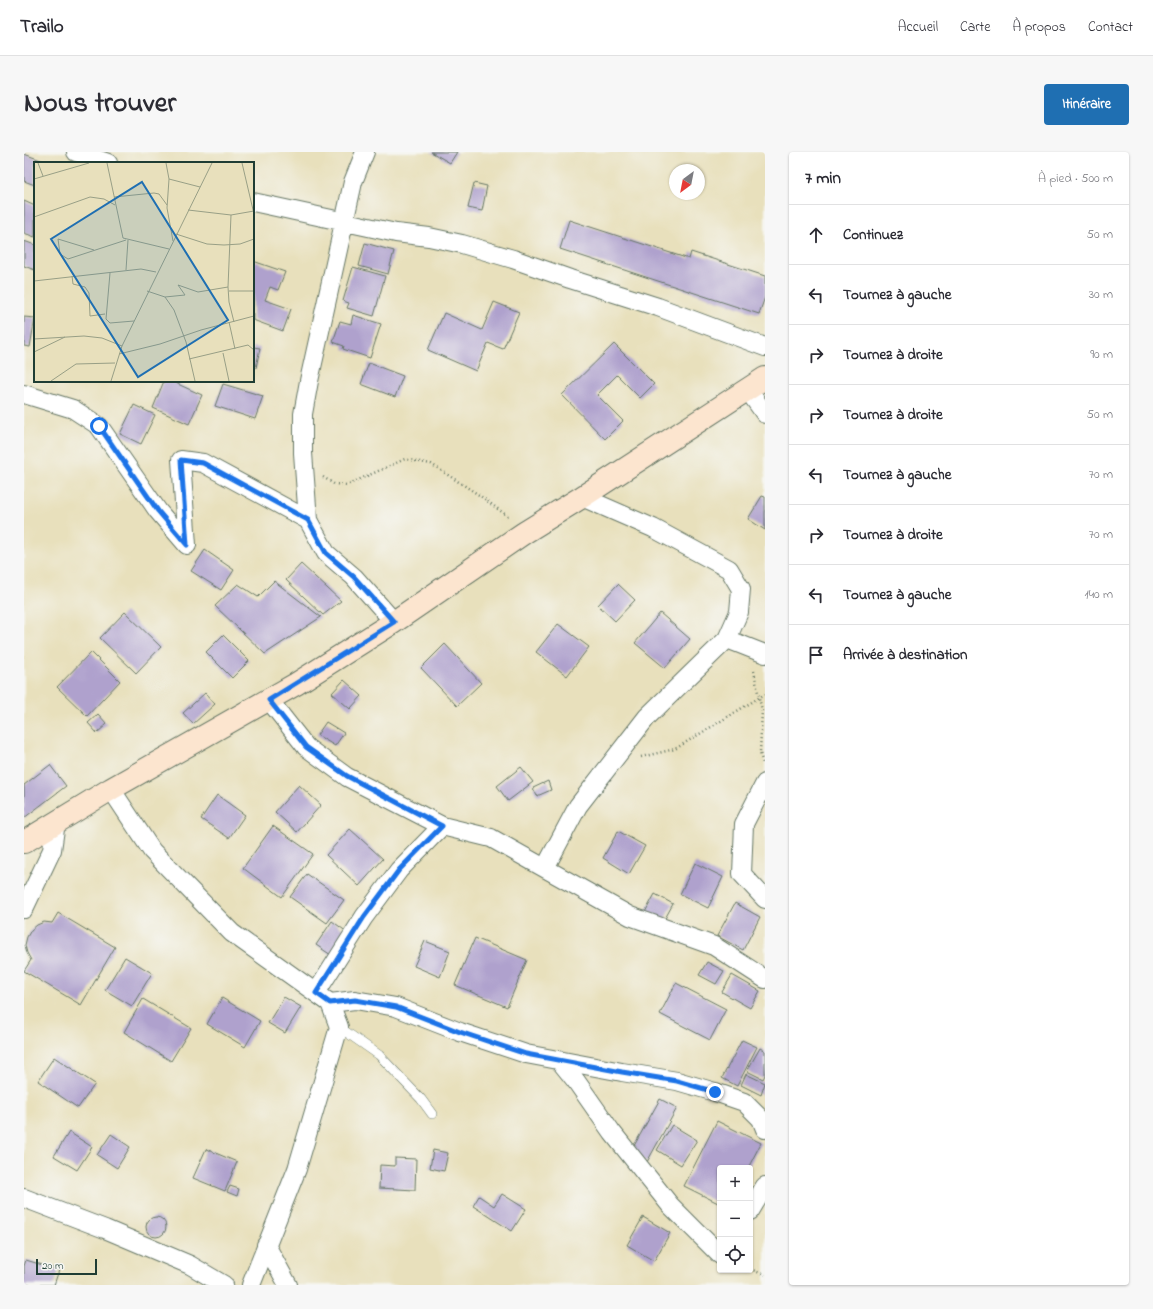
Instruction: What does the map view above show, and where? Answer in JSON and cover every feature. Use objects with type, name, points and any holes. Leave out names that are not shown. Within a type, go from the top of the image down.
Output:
[{"type":"main road","points":[[24,842],[111,789],[269,700],[394,622],[524,533],[756,384]]},
{"type":"street","points":[[76,152],[105,162]]},
{"type":"street","points":[[365,152],[353,182],[303,414],[303,453],[308,520],[326,553],[354,577],[394,622]]},
{"type":"street","points":[[254,202],[396,233],[447,240],[513,259],[658,307],[765,347]]},
{"type":"street","points":[[756,384],[765,414]]},
{"type":"street","points":[[24,394],[73,409],[99,426],[158,511],[187,545],[181,460],[203,463],[308,520]]},
{"type":"street","points":[[546,868],[578,806],[647,717],[727,639],[739,612],[741,590],[729,569],[653,528],[582,497]]},
{"type":"street","points":[[727,639],[758,651]]},
{"type":"street","points":[[269,700],[306,747],[347,776],[442,826],[491,838],[630,916],[714,946],[765,979]]},
{"type":"street","points":[[764,774],[744,824],[742,874],[765,899]]},
{"type":"street","points":[[111,789],[152,851],[232,933],[323,998],[339,1027],[297,1169],[251,1285]]},
{"type":"street","points":[[24,909],[52,850],[56,822]]},
{"type":"street","points":[[323,998],[364,917],[399,870],[442,826]]},
{"type":"street","points":[[323,998],[355,1000],[396,1007],[460,1032],[526,1054],[677,1081],[715,1092],[744,1102],[762,1119],[765,1129]]},
{"type":"street","points":[[559,1060],[576,1081],[611,1131],[670,1205],[717,1252]]},
{"type":"street","points":[[753,1206],[765,1186]]},
{"type":"street","points":[[24,1198],[105,1229],[190,1265],[224,1285]]},
{"type":"street","points":[[266,1245],[288,1285]]},
{"type":"lane","points":[[339,1027],[379,1055],[432,1114]]},
{"type":"path","points":[[303,453],[318,474],[334,484],[347,485],[405,459],[431,464],[479,495],[512,520],[524,533]]},
{"type":"path","points":[[758,651],[759,698],[762,710],[760,753],[764,774]]},
{"type":"path","points":[[611,764],[675,749],[765,694]]},
{"type":"path","points":[[753,1270],[765,1275]]},
{"type":"building","points":[[431,152],[457,152],[450,163]]},
{"type":"building","points":[[24,154],[46,162],[34,162],[34,185],[24,181]]},
{"type":"building","points":[[474,183],[487,186],[482,211],[468,208]]},
{"type":"building","points":[[24,201],[34,206],[34,237],[24,233]]},
{"type":"building","points":[[569,220],[689,259],[691,252],[765,276],[765,297],[759,314],[560,249]]},
{"type":"building","points":[[24,241],[34,245],[34,270],[24,266]]},
{"type":"building","points":[[365,243],[394,251],[388,274],[359,266]]},
{"type":"building","points":[[254,261],[285,272],[278,290],[270,287],[265,300],[291,309],[283,331],[254,320]]},
{"type":"building","points":[[353,267],[385,276],[374,316],[347,308],[349,303],[343,301]]},
{"type":"building","points":[[494,302],[519,312],[503,349],[488,343],[476,371],[428,350],[444,313],[482,330]]},
{"type":"building","points":[[353,315],[381,324],[370,358],[343,349],[344,346],[333,342],[340,321],[351,324]]},
{"type":"building","points":[[24,317],[34,318],[30,347],[24,346]]},
{"type":"building","points":[[614,344],[654,384],[640,398],[617,375],[597,395],[623,421],[605,439],[562,395]]},
{"type":"building","points":[[254,347],[260,348],[256,368],[254,367]]},
{"type":"building","points":[[369,363],[403,376],[395,397],[361,384]]},
{"type":"building","points":[[164,382],[173,382],[202,395],[189,424],[153,408]]},
{"type":"building","points":[[223,384],[263,396],[255,419],[215,406]]},
{"type":"building","points":[[134,405],[155,415],[141,444],[120,434]]},
{"type":"building","points":[[762,496],[765,497],[765,530],[748,519]]},
{"type":"building","points":[[205,550],[234,570],[221,590],[191,571]]},
{"type":"building","points":[[301,564],[341,601],[323,615],[286,580]]},
{"type":"building","points":[[274,581],[321,617],[265,654],[215,606],[238,584],[258,597]]},
{"type":"building","points":[[618,584],[635,600],[615,621],[598,605]]},
{"type":"building","points":[[125,612],[161,647],[136,673],[100,638]]},
{"type":"building","points":[[660,613],[690,639],[665,668],[635,643]]},
{"type":"building","points":[[558,624],[589,647],[567,676],[536,652]]},
{"type":"building","points":[[223,635],[249,661],[232,678],[206,652]]},
{"type":"building","points":[[445,644],[481,683],[457,706],[421,668]]},
{"type":"building","points":[[91,652],[120,681],[87,716],[57,687]]},
{"type":"building","points":[[344,680],[362,696],[350,709],[332,693]]},
{"type":"building","points":[[205,693],[215,704],[193,724],[183,713]]},
{"type":"building","points":[[98,714],[107,724],[97,733],[88,723]]},
{"type":"building","points":[[326,722],[344,733],[335,746],[317,735]]},
{"type":"building","points":[[50,765],[66,786],[24,818],[24,785]]},
{"type":"building","points":[[521,767],[533,782],[508,801],[497,786]]},
{"type":"building","points":[[548,781],[551,790],[537,796],[533,788]]},
{"type":"building","points":[[299,785],[321,805],[297,832],[275,812]]},
{"type":"building","points":[[217,795],[245,815],[229,838],[201,819]]},
{"type":"building","points":[[273,826],[313,854],[282,897],[243,868]]},
{"type":"building","points":[[350,829],[383,859],[359,886],[326,855]]},
{"type":"building","points":[[618,831],[645,846],[629,874],[603,858]]},
{"type":"building","points":[[695,863],[723,877],[708,908],[680,894]]},
{"type":"building","points":[[307,874],[344,900],[327,923],[290,897]]},
{"type":"building","points":[[655,894],[673,904],[662,924],[644,914]]},
{"type":"building","points":[[735,903],[760,917],[743,950],[717,936]]},
{"type":"building","points":[[58,913],[115,947],[81,1005],[24,971],[31,960],[25,945],[31,930],[44,922],[52,923]]},
{"type":"building","points":[[332,921],[347,932],[331,955],[316,945]]},
{"type":"building","points":[[475,938],[527,960],[507,1007],[455,985]]},
{"type":"building","points":[[425,941],[450,951],[440,977],[414,966]]},
{"type":"building","points":[[125,957],[152,973],[132,1006],[105,990]]},
{"type":"building","points":[[707,962],[724,971],[716,984],[699,975]]},
{"type":"building","points":[[732,975],[760,991],[750,1008],[722,992]]},
{"type":"building","points":[[676,983],[726,1009],[710,1040],[660,1014]]},
{"type":"building","points":[[284,997],[301,1007],[285,1033],[268,1023]]},
{"type":"building","points":[[222,998],[260,1021],[245,1047],[207,1024]]},
{"type":"building","points":[[143,999],[191,1028],[171,1061],[124,1032]]},
{"type":"building","points":[[742,1040],[757,1047],[737,1086],[722,1078]]},
{"type":"building","points":[[760,1048],[765,1051],[765,1075],[763,1079],[747,1071]]},
{"type":"building","points":[[54,1057],[95,1084],[78,1108],[38,1081]]},
{"type":"building","points":[[746,1074],[765,1083],[761,1095],[741,1085]]},
{"type":"building","points":[[660,1099],[677,1108],[647,1162],[630,1153]]},
{"type":"building","points":[[717,1121],[761,1143],[750,1165],[717,1165],[717,1202],[684,1186]]},
{"type":"building","points":[[672,1125],[697,1140],[681,1165],[657,1150]]},
{"type":"building","points":[[69,1132],[92,1147],[77,1170],[54,1156]]},
{"type":"building","points":[[111,1134],[130,1147],[117,1168],[97,1155]]},
{"type":"building","points":[[206,1149],[237,1162],[225,1191],[193,1178]]},
{"type":"building","points":[[433,1150],[448,1153],[444,1171],[430,1168]]},
{"type":"building","points":[[395,1158],[416,1159],[415,1190],[379,1188],[380,1165],[395,1166]]},
{"type":"building","points":[[230,1186],[239,1189],[237,1196],[227,1192]]},
{"type":"building","points":[[502,1194],[526,1209],[512,1231],[473,1206],[479,1196],[494,1206]]},
{"type":"building","points":[[152,1217],[160,1217],[166,1223],[166,1231],[160,1237],[152,1237],[146,1231],[146,1223]]},
{"type":"building","points":[[643,1217],[670,1233],[654,1261],[627,1245]]},
{"type":"building","points":[[26,1260],[59,1270],[54,1285],[24,1285],[24,1266]]},
{"type":"route","points":[[99,426],[158,511],[187,545],[181,460],[203,463],[308,520],[326,553],[354,577],[394,622],[269,700],[306,747],[347,776],[442,826],[399,870],[364,917],[316,993],[330,1003],[355,1000],[396,1007],[460,1032],[526,1054],[677,1081],[715,1092]]}]
